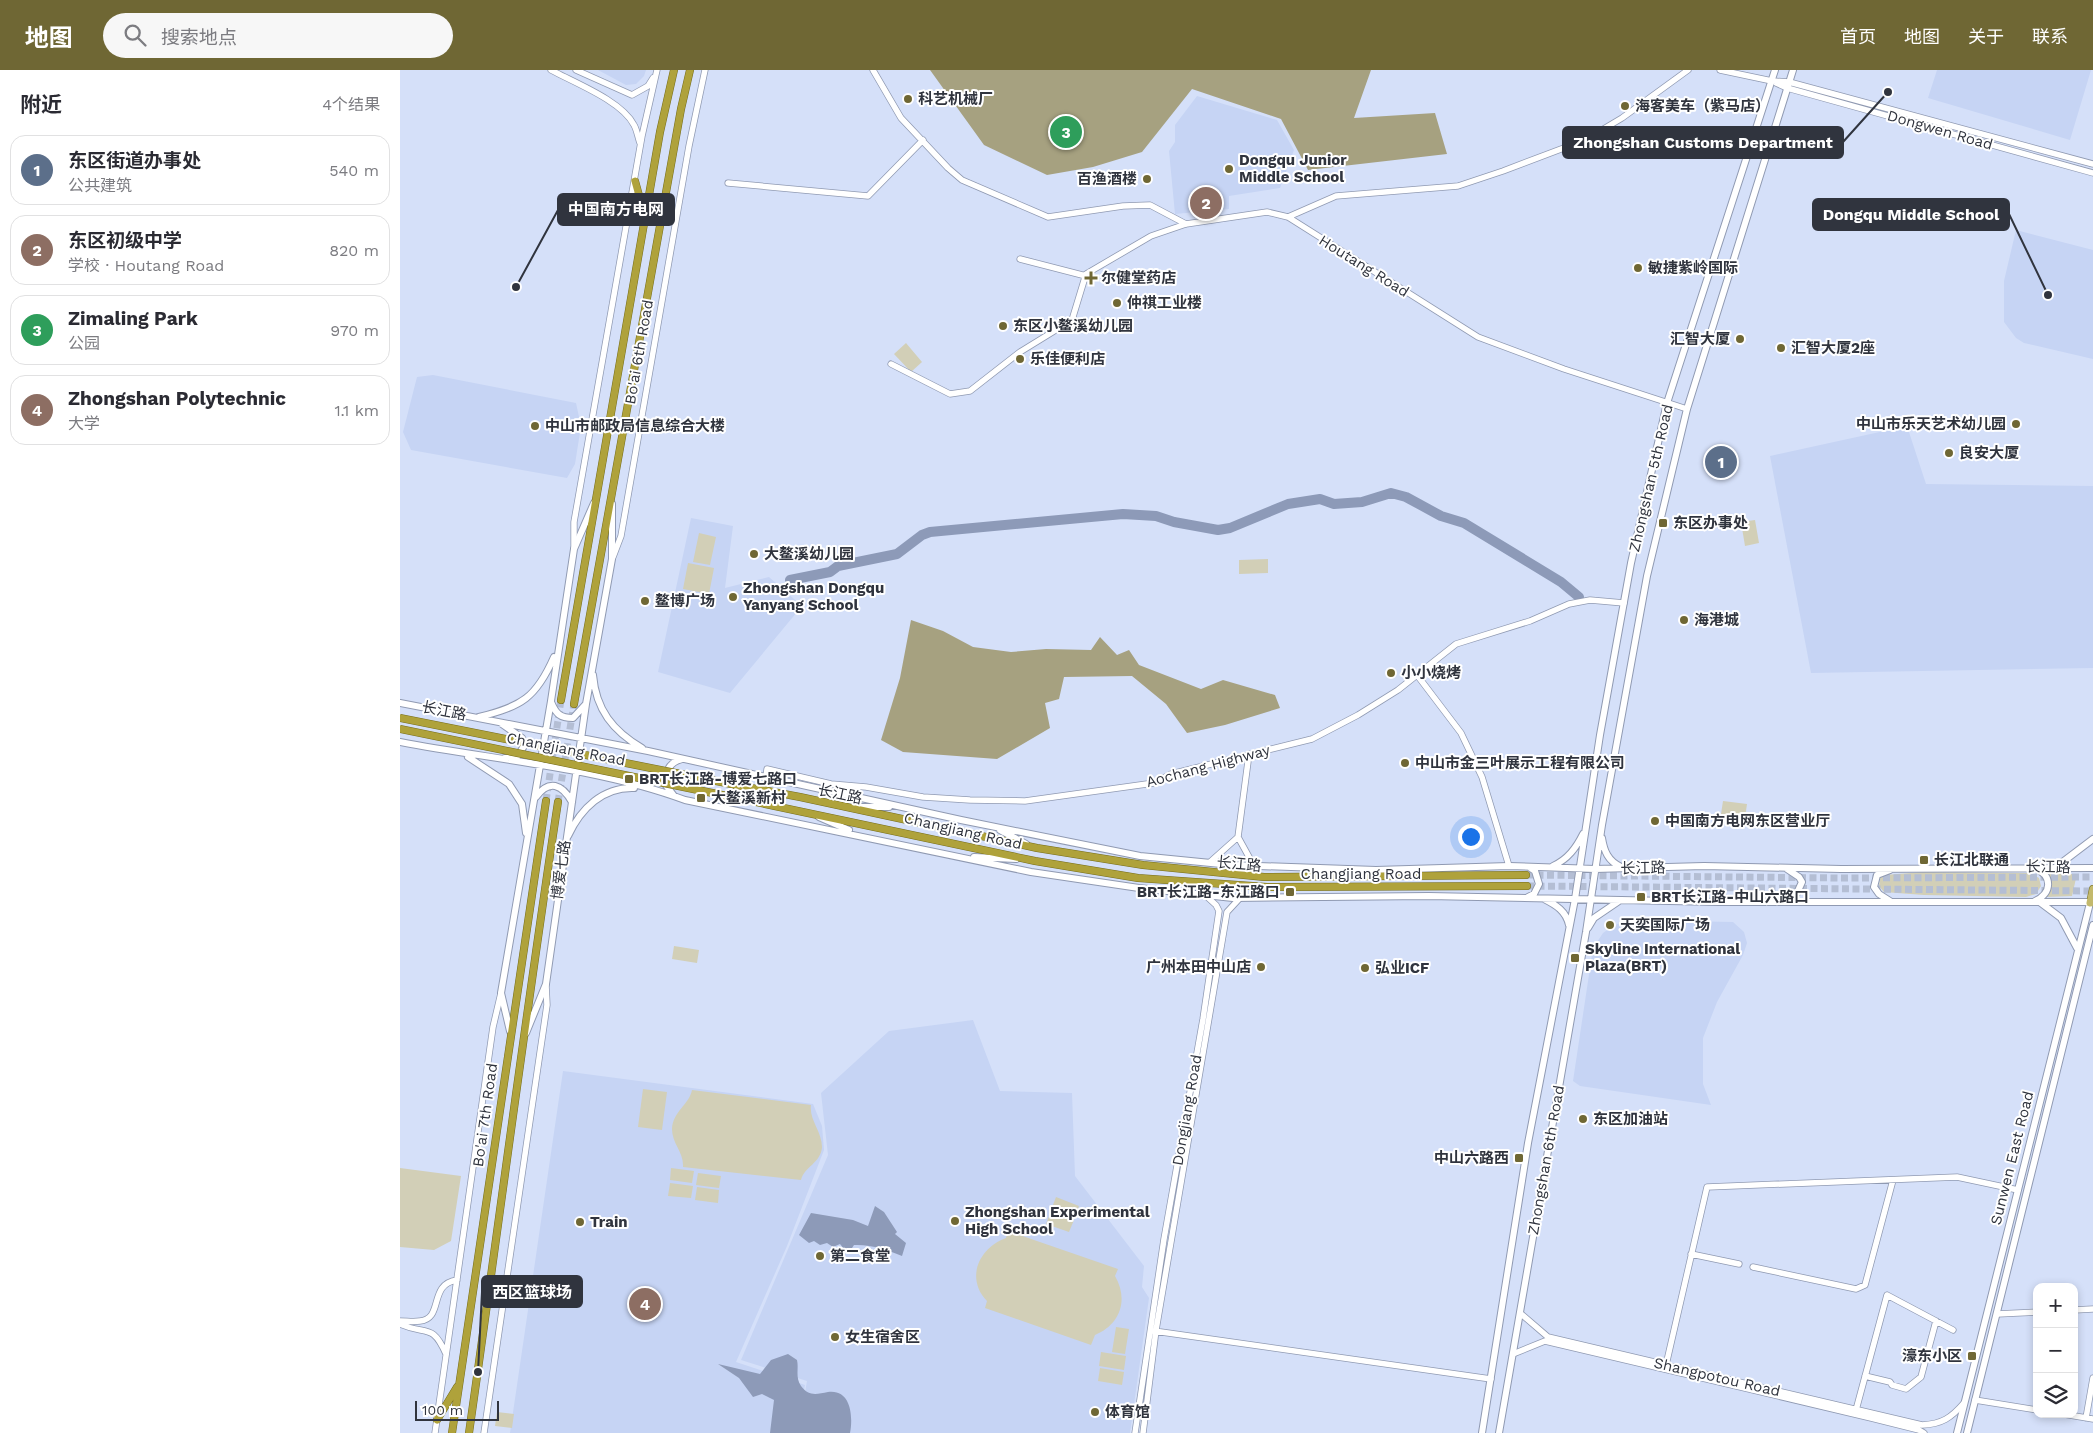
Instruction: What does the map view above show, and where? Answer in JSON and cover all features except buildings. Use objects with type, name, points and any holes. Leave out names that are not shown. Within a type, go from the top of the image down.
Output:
[{"type":"highway","name":"Bo'ai 6th Road","points":[[562,700],[660,132],[674,70]]},
{"type":"highway","name":"Bo'ai 6th Road","points":[[574,704],[681,109],[690,70]]},
{"type":"highway","points":[[635,182],[645,220]]},
{"type":"highway","name":"Changjiang Road","points":[[400,718],[846,807],[1032,847],[1143,865],[1264,877],[1526,875]]},
{"type":"highway","name":"Changjiang Road","points":[[400,729],[806,811],[1021,858],[1138,878],[1267,887],[1528,886]]},
{"type":"highway","name":"Bo'ai 7th Road","points":[[452,1433],[510,1032],[546,801]]},
{"type":"highway","name":"Bo'ai 7th Road","points":[[469,1433],[525,1036],[530,985],[558,802]]},
{"type":"highway","points":[[437,1420],[459,1382]]},
{"type":"main road","name":"Zhongshan 5th Road","points":[[1575,899],[1624,603],[1668,403],[1775,70]]},
{"type":"main road","name":"Zhongshan 5th Road","points":[[1592,886],[1647,576],[1687,409],[1793,70]]},
{"type":"main road","points":[[612,493],[612,559]]},
{"type":"main road","points":[[510,1032],[501,993],[546,731],[574,549],[598,495]]},
{"type":"main road","name":"Bo'ai 6th Road","points":[[579,756],[586,704],[612,559]]},
{"type":"main road","points":[[476,718],[510,709],[527,699],[545,678],[558,649]]},
{"type":"main road","points":[[593,667],[595,692],[602,712],[612,726],[648,751]]},
{"type":"main road","points":[[550,701],[556,713],[564,718],[573,718],[586,704]]},
{"type":"main road","name":"长江路","points":[[400,703],[648,751],[903,808],[1140,856],[1254,866],[1376,870],[1509,866],[1595,869],[1704,866],[1783,868],[2093,868]]},
{"type":"main road","points":[[489,758],[517,757],[524,746],[522,738],[499,722]]},
{"type":"main road","points":[[400,742],[465,755],[576,772],[649,788],[674,796],[1031,872],[1139,888],[1204,895]]},
{"type":"main road","points":[[465,755],[509,784],[522,804],[527,840]]},
{"type":"main road","name":"博爱七路","points":[[525,1036],[546,984],[564,844],[579,756]]},
{"type":"main road","points":[[674,796],[665,784],[668,767],[672,762],[683,759]]},
{"type":"main road","points":[[534,800],[542,788],[550,785],[559,787],[567,793],[572,802]]},
{"type":"main road","points":[[564,844],[574,824],[588,807],[607,792],[620,788],[649,788]]},
{"type":"main road","points":[[846,807],[903,808]]},
{"type":"main road","points":[[806,811],[858,836]]},
{"type":"main road","points":[[994,827],[1032,847]]},
{"type":"main road","points":[[1552,867],[1563,861],[1570,854],[1586,828]]},
{"type":"main road","points":[[1601,831],[1606,855],[1613,863],[1624,868]]},
{"type":"main road","points":[[2056,867],[2093,839]]},
{"type":"main road","points":[[957,857],[1021,858]]},
{"type":"main road","points":[[1526,898],[1534,894],[1540,884],[1535,872],[1528,866]]},
{"type":"main road","points":[[2031,903],[2043,898],[2049,887],[2049,880],[2042,871],[2032,867]]},
{"type":"main road","points":[[1783,868],[1799,877],[1802,882],[1797,893],[1783,902]]},
{"type":"main road","points":[[1892,902],[1879,894],[1874,887],[1874,882],[1877,875],[1893,868]]},
{"type":"main road","name":"Zhongshan 6th Road","points":[[1499,1433],[1586,932],[1592,886]]},
{"type":"main road","name":"Sunwen East Road","points":[[1957,1433],[2093,889]]},
{"type":"main road","name":"长江路","points":[[1204,895],[1233,898],[2091,902]]},
{"type":"main road","points":[[1543,898],[1556,905],[1564,913],[1570,928]]},
{"type":"main road","name":"Zhongshan 6th Road","points":[[1482,1433],[1528,1143],[1575,899]]},
{"type":"main road","points":[[1586,932],[1594,918],[1620,900]]},
{"type":"main road","points":[[2040,903],[2061,918],[2077,948]]},
{"type":"main road","name":"Sunwen East Road","points":[[1967,1433],[2092,936],[2093,925]]},
{"type":"street","points":[[551,70],[610,102],[626,114],[635,125],[640,145]]},
{"type":"street","points":[[576,70],[632,95],[648,86],[656,72]]},
{"type":"street","name":"Bo'ai 6th Road","points":[[612,559],[621,536],[689,146],[705,70]]},
{"type":"street","points":[[873,70],[901,118],[948,168],[962,180],[1048,217],[1123,206],[1150,205],[1186,224]]},
{"type":"street","points":[[1288,217],[1336,196],[1458,186],[1503,172],[1585,140],[1622,118],[1688,70]]},
{"type":"street","points":[[1720,70],[1788,85]]},
{"type":"street","points":[[574,549],[574,522],[640,145],[656,72]]},
{"type":"street","name":"Dongwen Road","points":[[1788,85],[2093,164]]},
{"type":"street","name":"Dongwen Road","points":[[1788,85],[2093,173]]},
{"type":"street","points":[[728,183],[868,196],[922,140]]},
{"type":"street","name":"Houtang Road","points":[[1086,276],[1151,236],[1186,224],[1268,212],[1288,217],[1478,337],[1687,409]]},
{"type":"street","points":[[891,364],[950,394],[970,391],[1020,352],[1072,320],[1086,276],[1020,259]]},
{"type":"street","name":"Aochang Highway","points":[[766,777],[767,769],[830,784],[866,787],[923,797],[1025,801],[1154,783],[1171,774],[1312,739],[1358,715],[1417,675],[1456,644],[1530,621],[1569,604],[1590,600],[1624,603]]},
{"type":"street","points":[[1417,675],[1462,733],[1482,777],[1509,866]]},
{"type":"street","points":[[1249,754],[1238,837],[1254,866]]},
{"type":"street","points":[[1210,862],[1238,837]]},
{"type":"street","name":"Dongjiang Road","points":[[1143,1433],[1153,1330],[1219,911],[1216,904],[1204,895]]},
{"type":"street","name":"Dongjiang Road","points":[[1135,1433],[1227,912],[1241,897]]},
{"type":"street","points":[[484,1433],[547,1005],[546,984]]},
{"type":"street","points":[[435,1433],[494,1027],[501,993]]},
{"type":"street","points":[[1666,1364],[1707,1187],[1957,1177],[2018,1190]]},
{"type":"street","points":[[1753,1266],[1856,1289],[1865,1285],[1893,1180]]},
{"type":"street","points":[[1691,1254],[1739,1264]]},
{"type":"street","points":[[400,1322],[420,1322],[428,1319],[434,1311],[442,1287],[451,1281],[457,1280]]},
{"type":"street","points":[[1856,1410],[1886,1295],[1953,1330]]},
{"type":"street","points":[[2078,1310],[2093,1309]]},
{"type":"street","points":[[1997,1314],[2033,1312]]},
{"type":"street","name":"Shangpotou Road","points":[[1520,1313],[1548,1337],[1856,1410],[1922,1429]]},
{"type":"street","points":[[1865,1376],[1890,1382],[1892,1385],[1906,1389],[1920,1377],[1936,1321]]},
{"type":"street","points":[[400,1322],[433,1332],[440,1340],[446,1354]]},
{"type":"street","points":[[1153,1330],[1491,1379]]},
{"type":"street","name":"Shangpotou Road","points":[[1513,1354],[1545,1341],[1922,1429]]},
{"type":"street","points":[[2090,1419],[2093,1378]]},
{"type":"street","points":[[1975,1400],[2033,1409]]},
{"type":"street","points":[[1922,1429],[1952,1418],[1964,1402]]},
{"type":"shaded area","points":[[598,70],[646,70],[644,76],[636,84],[626,85]]},
{"type":"shaded area","points":[[930,70],[1371,70],[1354,118],[1435,113],[1447,154],[1308,170],[1281,119],[1192,89],[1142,152],[1093,167],[1047,175],[984,145]]},
{"type":"shaded area","points":[[1937,70],[2091,70],[2070,140],[1928,98]]},
{"type":"shaded area","name":"Dongqu Junior Middle School","points":[[1197,96],[1277,120],[1294,150],[1280,188],[1229,196],[1229,209],[1175,214],[1169,151],[1175,142],[1175,125]]},
{"type":"shaded area","points":[[2016,230],[2093,250],[2093,359],[2024,343],[2016,338],[2004,322],[2004,281]]},
{"type":"shaded area","points":[[906,343],[922,362],[911,372],[894,354]]},
{"type":"shaded area","points":[[433,375],[576,403],[581,426],[575,464],[567,478],[411,450],[403,432],[417,377]]},
{"type":"shaded area","points":[[1907,426],[1926,484],[2093,486],[2093,668],[1811,673],[1770,456]]},
{"type":"shaded area","name":"Zhongshan Dongqu Yanyang School","points":[[691,518],[733,526],[725,588],[769,577],[802,606],[730,693],[658,672]]},
{"type":"shaded area","points":[[1755,520],[1759,543],[1745,546],[1741,522]]},
{"type":"shaded area","points":[[699,533],[716,537],[710,565],[693,562]]},
{"type":"shaded area","points":[[1268,559],[1268,573],[1239,574],[1239,560]]},
{"type":"shaded area","points":[[688,563],[714,568],[709,594],[683,589]]},
{"type":"shaded area","points":[[911,620],[943,631],[973,647],[1011,652],[1046,649],[1091,650],[1100,637],[1117,655],[1129,650],[1139,665],[1201,689],[1223,680],[1275,695],[1280,708],[1225,725],[1187,733],[1166,704],[1132,676],[1064,677],[1059,699],[1045,703],[1050,728],[997,759],[903,752],[881,740],[900,678]]},
{"type":"shaded area","points":[[1723,801],[1747,804],[1745,818],[1721,814]]},
{"type":"shaded area","points":[[1923,872],[2030,873],[2039,878],[2041,886],[2036,894],[2026,897],[1924,895],[1884,892],[1879,886],[1880,878],[1885,875]]},
{"type":"shaded area","points":[[2048,874],[2077,874],[2072,896],[2046,897],[2052,886]]},
{"type":"shaded area","points":[[1627,920],[1733,922],[1744,932],[1747,943],[1743,955],[1717,1002],[1703,1038],[1703,1084],[1711,1105],[1580,1086],[1573,1081],[1593,948],[1603,933]]},
{"type":"shaded area","points":[[674,946],[699,950],[697,963],[672,959]]},
{"type":"shaded area","name":"Zhongshan Experimental High School","points":[[973,1020],[1000,1091],[1072,1093],[1075,1176],[1144,1266],[1142,1287],[1149,1298],[1130,1433],[798,1433],[807,1381],[741,1360],[828,1155],[821,1093],[889,1031]]},
{"type":"shaded area","points":[[563,1071],[813,1104],[822,1126],[824,1150],[787,1246],[736,1362],[805,1385],[796,1433],[510,1433]]},
{"type":"shaded area","points":[[643,1089],[667,1092],[662,1130],[638,1127]]},
{"type":"shaded area","points":[[692,1090],[811,1105],[812,1116],[822,1147],[819,1157],[805,1172],[801,1180],[683,1167],[682,1157],[672,1129],[675,1117],[688,1100]]},
{"type":"shaded area","points":[[400,1168],[461,1176],[451,1241],[434,1250],[400,1247]]},
{"type":"shaded area","points":[[671,1168],[694,1171],[692,1183],[670,1180]]},
{"type":"shaded area","points":[[698,1173],[721,1176],[719,1188],[696,1185]]},
{"type":"shaded area","points":[[670,1183],[693,1186],[691,1198],[668,1196]]},
{"type":"shaded area","points":[[697,1187],[719,1190],[718,1203],[695,1200]]},
{"type":"shaded area","points":[[1056,1197],[1079,1206],[1074,1218],[1051,1210]]},
{"type":"shaded area","points":[[875,1206],[884,1212],[897,1232],[895,1234],[906,1243],[902,1256],[866,1245],[854,1245],[852,1248],[844,1249],[840,1244],[833,1247],[827,1243],[820,1245],[814,1241],[809,1243],[799,1235],[811,1213],[853,1220],[868,1226]]},
{"type":"shaded area","points":[[1051,1211],[1074,1220],[1069,1232],[1046,1224]]},
{"type":"shaded area","points":[[1008,1231],[1118,1269],[1115,1276],[1121,1294],[1120,1311],[1111,1325],[1095,1335],[1091,1345],[985,1308],[987,1301],[980,1292],[977,1283],[978,1265],[982,1256],[989,1249],[1006,1238]]},
{"type":"shaded area","points":[[1116,1327],[1129,1329],[1125,1354],[1112,1352]]},
{"type":"shaded area","points":[[1101,1352],[1126,1356],[1124,1370],[1099,1366]]},
{"type":"shaded area","points":[[788,1354],[797,1360],[798,1379],[801,1386],[807,1392],[813,1394],[836,1392],[846,1400],[851,1413],[850,1433],[770,1433],[774,1400],[762,1394],[753,1397],[739,1378],[718,1364],[760,1374],[771,1360]]},
{"type":"shaded area","points":[[1100,1368],[1124,1372],[1122,1385],[1098,1381]]},
{"type":"shaded area","points":[[497,1412],[514,1414],[512,1428],[495,1426]]},
{"type":"waterway","points":[[790,580],[830,572],[838,566],[897,554],[922,535],[930,532],[1123,514],[1156,516],[1174,522],[1218,530],[1230,528],[1288,504],[1320,499],[1334,504],[1362,502],[1391,493],[1406,497],[1441,516],[1464,523],[1561,582],[1579,597]]},
{"type":"tunnel","points":[[546,801],[561,700]]},
{"type":"tunnel","points":[[558,802],[574,704]]},
{"type":"tunnel","points":[[1526,875],[1841,878],[2093,877]]},
{"type":"tunnel","points":[[1527,886],[2093,891]]},
{"type":"place","name":"Zhongshan Customs Department","points":[[1888,92]]},
{"type":"place","name":"科艺机械厂","points":[[908,99]]},
{"type":"place","name":"海客美车（紫马店）","points":[[1625,106]]},
{"type":"place","name":"Zimaling Park","points":[[1066,132]]},
{"type":"place","name":"Dongqu Junior Middle School","points":[[1229,169]]},
{"type":"place","name":"百渔酒楼","points":[[1147,179]]},
{"type":"place","name":"东区初级中学","points":[[1206,203]]},
{"type":"place","name":"敏捷紫岭国际","points":[[1638,268]]},
{"type":"place","name":"尔健堂药店","points":[[1091,278]]},
{"type":"place","name":"中国南方电网","points":[[516,287]]},
{"type":"place","name":"Dongqu Middle School","points":[[2048,295]]},
{"type":"place","name":"仲祺工业楼","points":[[1117,303]]},
{"type":"place","name":"东区小鳌溪幼儿园","points":[[1003,326]]},
{"type":"place","name":"汇智大厦","points":[[1740,339]]},
{"type":"place","name":"汇智大厦2座","points":[[1781,348]]},
{"type":"place","name":"乐佳便利店","points":[[1020,359]]},
{"type":"place","name":"中山市乐天艺术幼儿园","points":[[2016,424]]},
{"type":"place","name":"中山市邮政局信息综合大楼","points":[[535,426]]},
{"type":"place","name":"良安大厦","points":[[1949,453]]},
{"type":"place","name":"东区街道办事处","points":[[1721,462]]},
{"type":"place","name":"东区办事处","points":[[1663,523]]},
{"type":"place","name":"大鳌溪幼儿园","points":[[754,554]]},
{"type":"place","name":"Zhongshan Dongqu Yanyang School","points":[[733,597]]},
{"type":"place","name":"鳌博广场","points":[[645,601]]},
{"type":"place","name":"海港城","points":[[1684,620]]},
{"type":"place","name":"小小烧烤","points":[[1391,673]]},
{"type":"place","name":"中山市金三叶展示工程有限公司","points":[[1405,763]]},
{"type":"place","name":"BRT长江路-博爱七路口","points":[[629,779]]},
{"type":"place","name":"大鳌溪新村","points":[[701,798]]},
{"type":"place","name":"中国南方电网东区营业厅","points":[[1655,821]]},
{"type":"place","name":"长江北联通","points":[[1924,860]]},
{"type":"place","name":"BRT长江路-东江路口","points":[[1290,892]]},
{"type":"place","name":"BRT长江路-中山六路口","points":[[1641,897]]},
{"type":"place","name":"天奕国际广场","points":[[1610,925]]},
{"type":"place","name":"Skyline International Plaza(BRT)","points":[[1575,958]]},
{"type":"place","name":"广州本田中山店","points":[[1261,967]]},
{"type":"place","name":"弘业ICF","points":[[1365,968]]},
{"type":"place","name":"东区加油站","points":[[1583,1119]]},
{"type":"place","name":"中山六路西","points":[[1519,1158]]},
{"type":"place","name":"Zhongshan Experimental High School","points":[[955,1221]]},
{"type":"place","name":"Train","points":[[580,1222]]},
{"type":"place","name":"第二食堂","points":[[820,1256]]},
{"type":"place","name":"Zhongshan Polytechnic","points":[[645,1304]]},
{"type":"place","name":"女生宿舍区","points":[[835,1337]]},
{"type":"place","name":"濠东小区","points":[[1972,1356]]},
{"type":"place","name":"西区篮球场","points":[[478,1372]]},
{"type":"place","name":"体育馆","points":[[1095,1412]]}]
